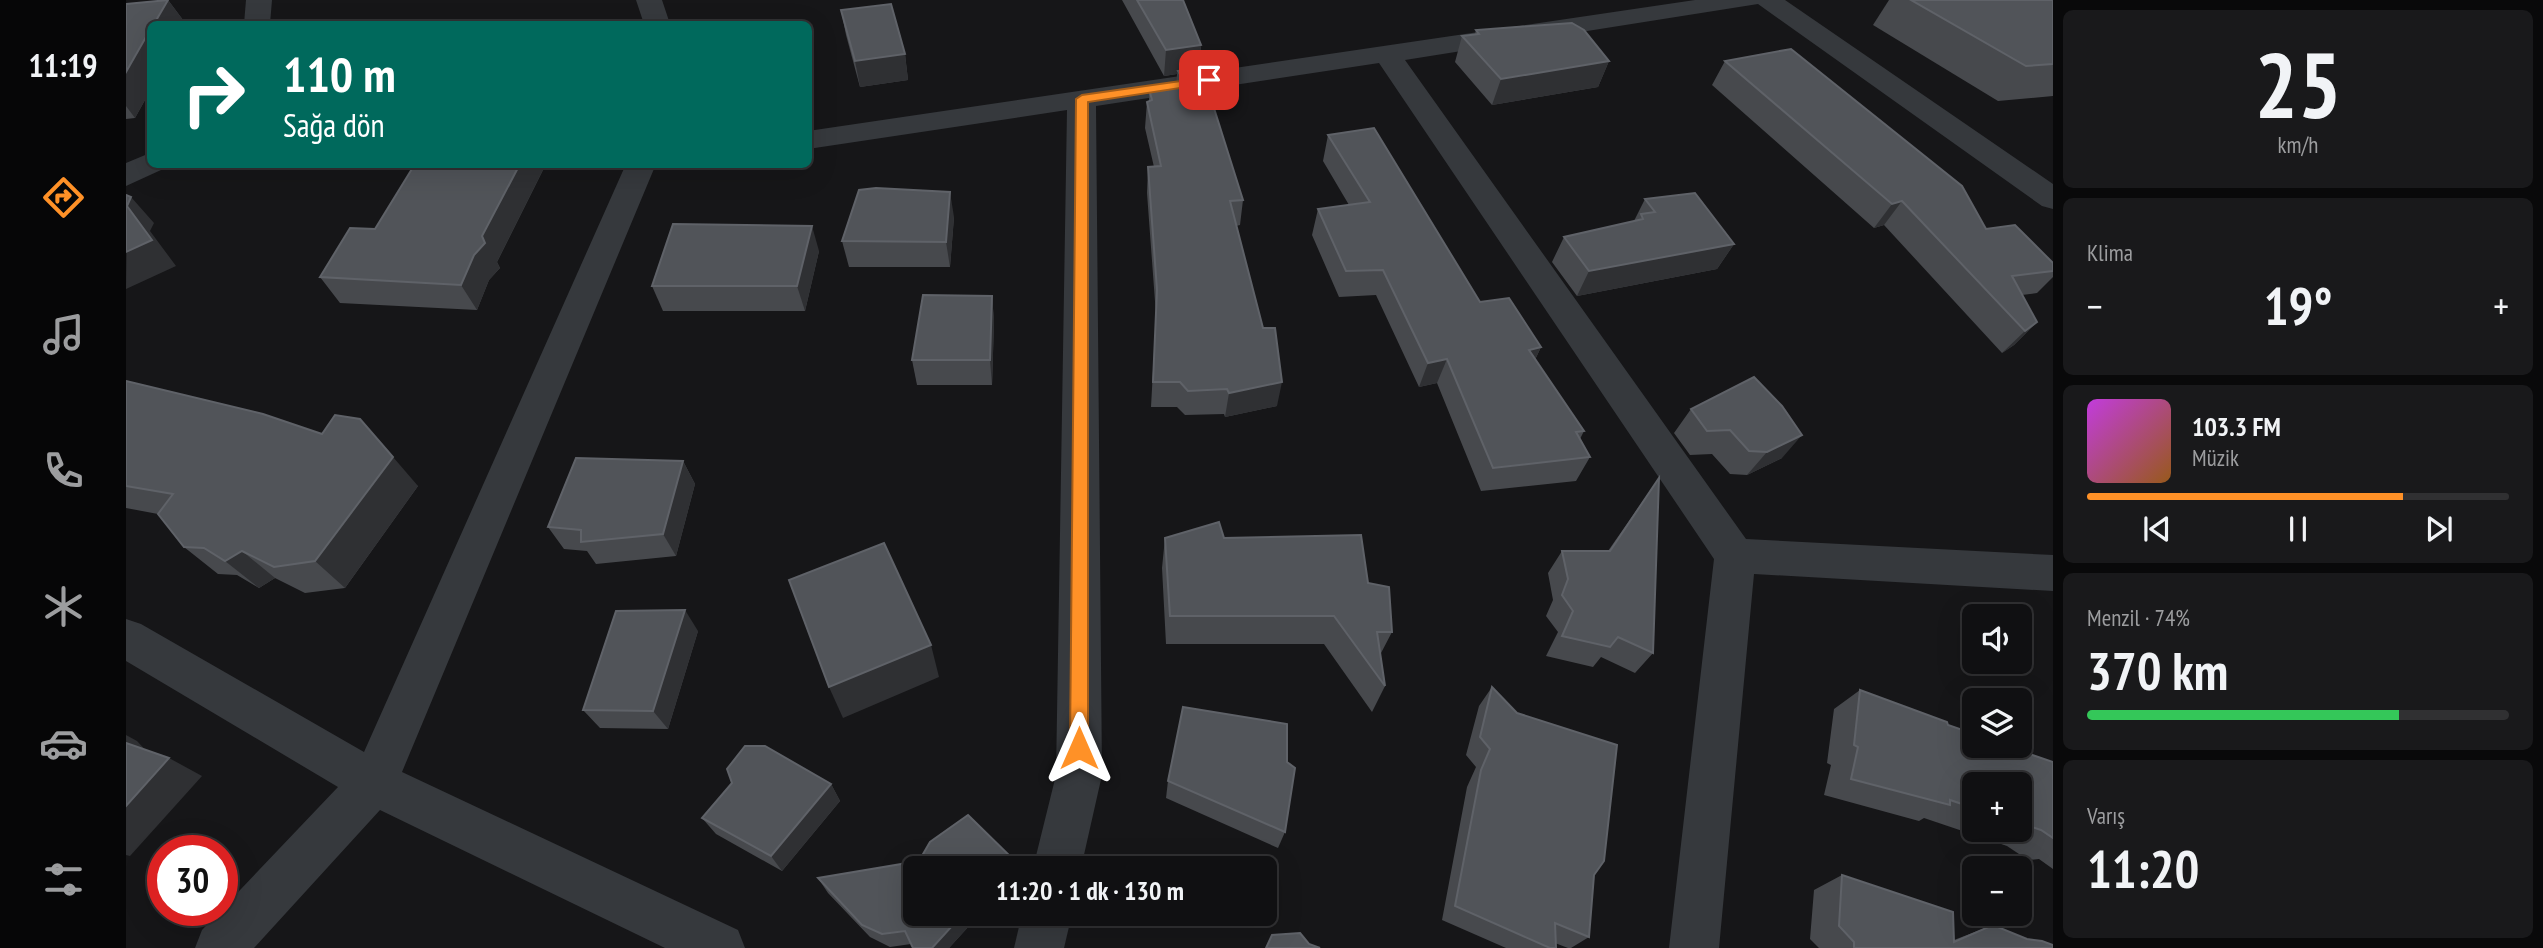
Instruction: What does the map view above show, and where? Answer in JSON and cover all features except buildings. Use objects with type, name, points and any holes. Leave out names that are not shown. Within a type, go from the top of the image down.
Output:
[{"type":"street","points":[[257,21],[260,0]]},
{"type":"street","points":[[649,0],[656,21]]},
{"type":"street","points":[[812,138],[1748,0]]},
{"type":"street","points":[[1768,0],[2053,199]]},
{"type":"street","points":[[1387,54],[1735,556],[1694,948]]},
{"type":"street","points":[[1060,856],[1079,775],[1082,99]]},
{"type":"street","points":[[220,948],[374,783],[639,168]]},
{"type":"street","points":[[1735,556],[2053,573]]},
{"type":"street","points":[[126,638],[374,783],[720,948]]},
{"type":"street","points":[[1039,948],[1044,926]]},
{"type":"route","points":[[1079,748],[1082,99],[1209,80]]}]
